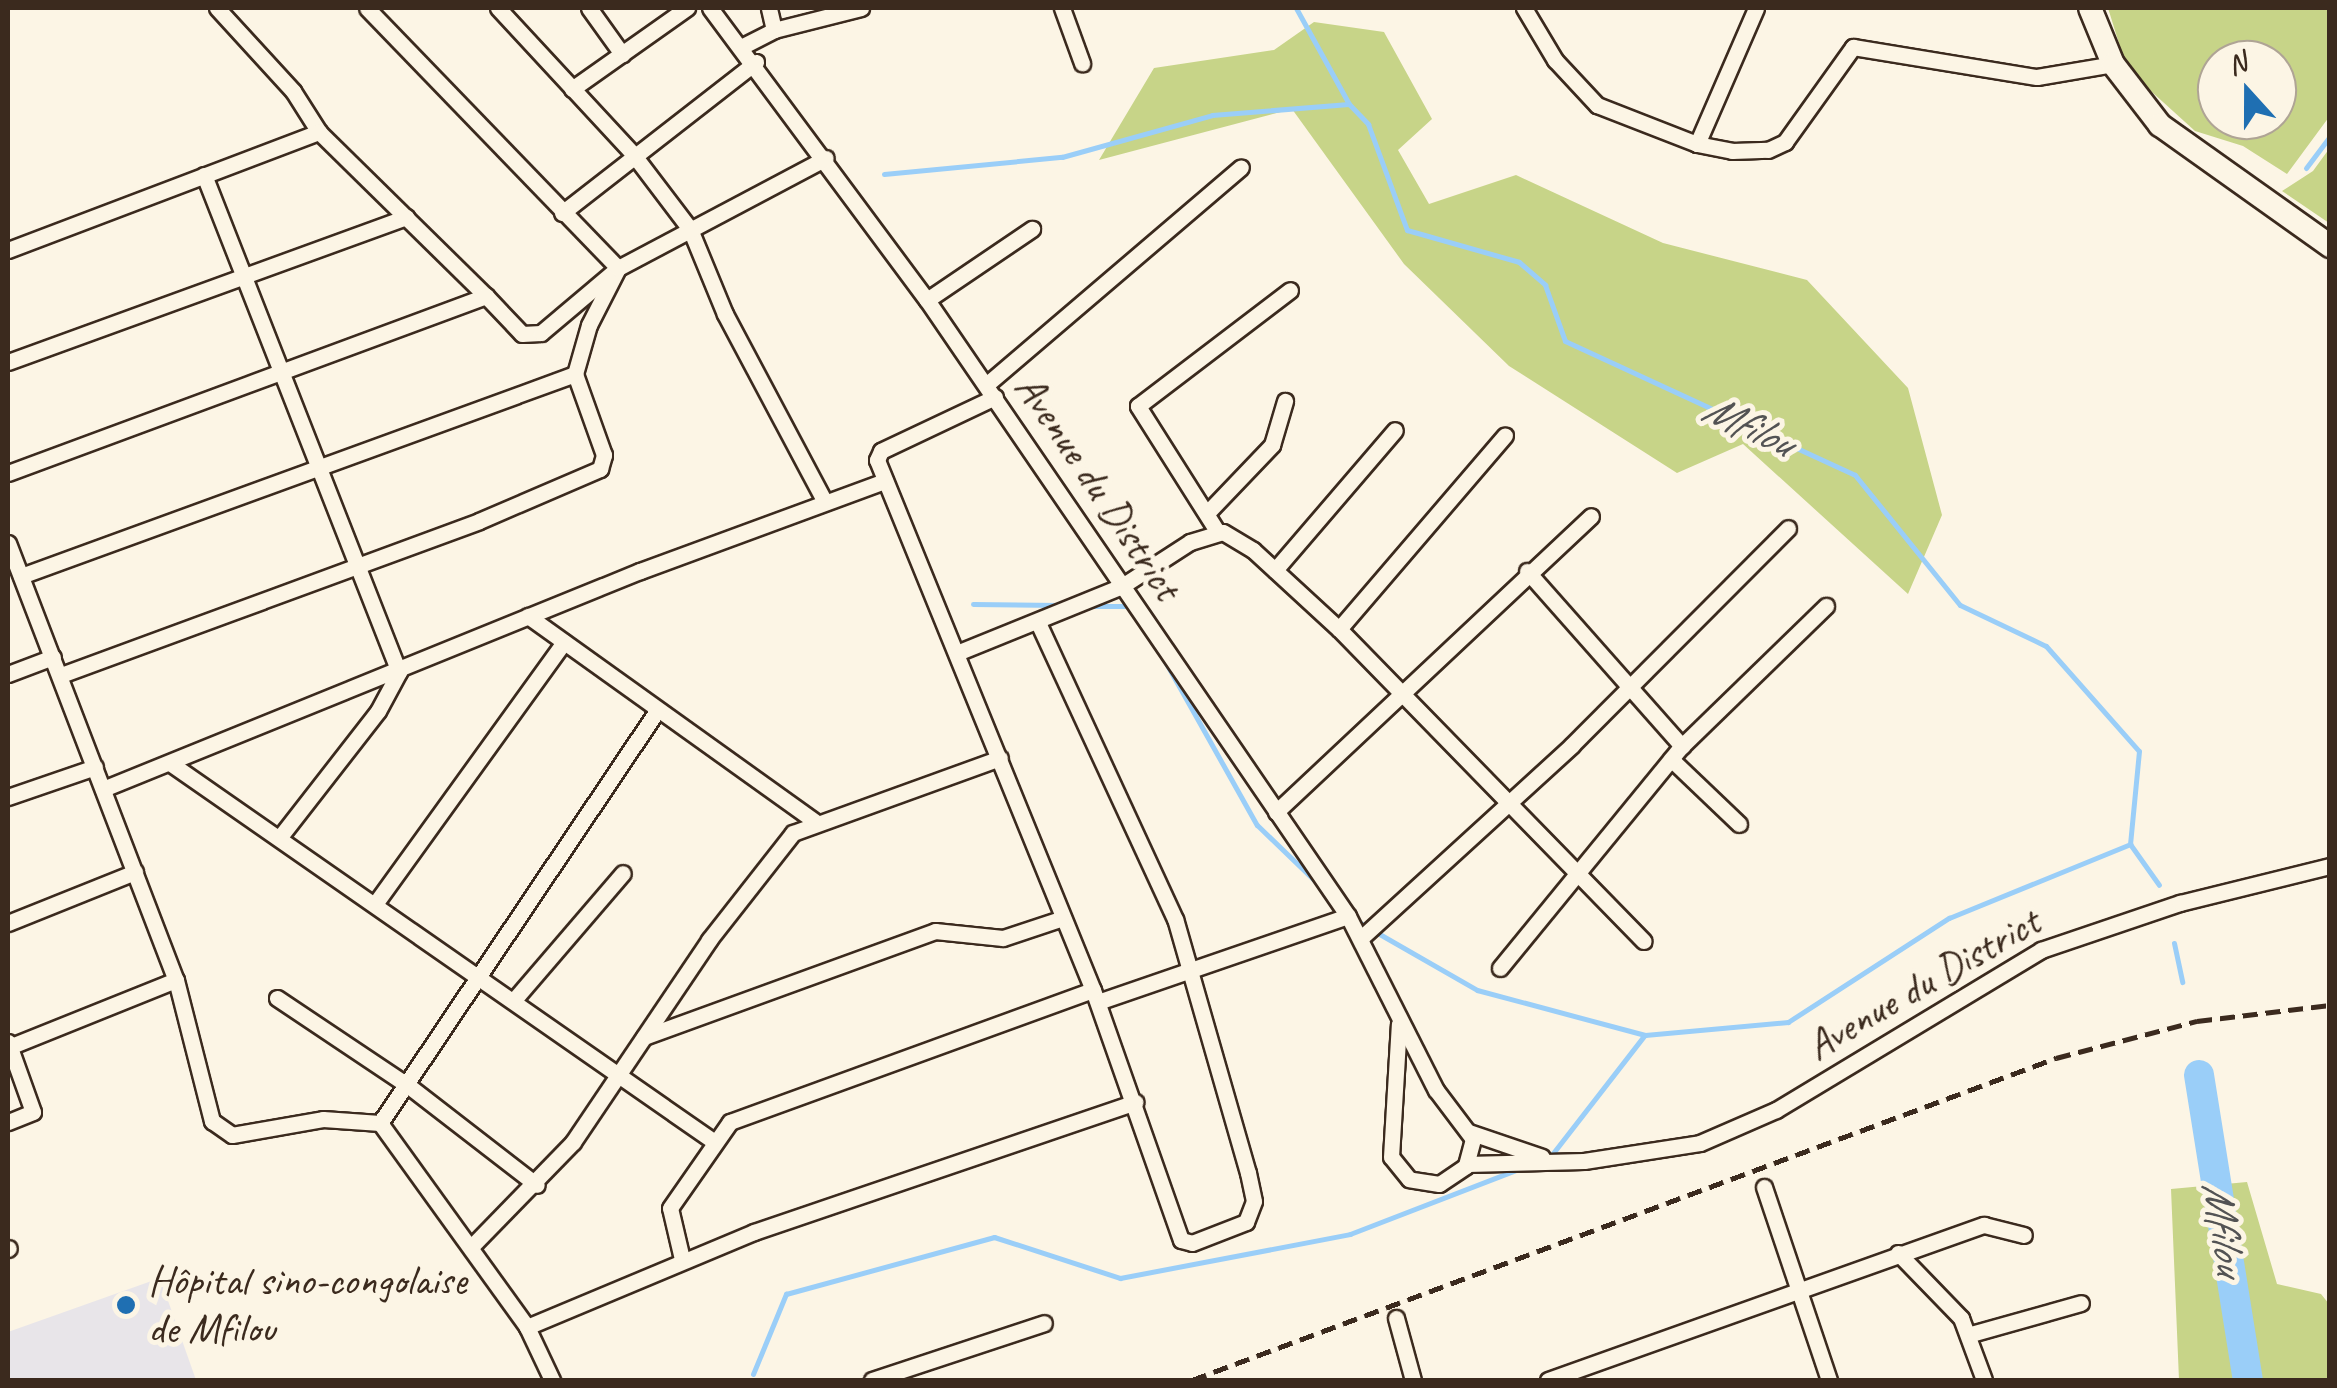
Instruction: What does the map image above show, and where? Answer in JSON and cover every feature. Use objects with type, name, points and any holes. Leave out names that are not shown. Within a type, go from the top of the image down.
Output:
[{"type":"main road","points":[[2090,8],[2113,64],[2176,139],[2330,246]]},
{"type":"street","points":[[217,8],[293,91],[319,132],[530,337],[618,268],[826,158]]},
{"type":"street","points":[[367,8],[618,268]]},
{"type":"street","points":[[498,8],[633,154],[690,229],[725,314],[826,502]]},
{"type":"street","points":[[589,8],[622,54]]},
{"type":"street","points":[[572,89],[687,8]]},
{"type":"street","name":"Avenue du District","points":[[710,8],[756,62],[991,391],[1348,916],[1399,1024],[1436,1090],[1470,1132],[1556,1161]]},
{"type":"street","points":[[769,8],[774,30]]},
{"type":"street","points":[[744,46],[774,30],[861,8]]},
{"type":"street","points":[[1062,8],[1082,64]]},
{"type":"street","points":[[1524,8],[1555,60],[1597,105],[1696,144],[1753,152],[1785,142],[1839,58],[1853,46],[2037,76],[2113,64]]},
{"type":"street","points":[[1696,144],[1756,8]]},
{"type":"street","points":[[562,213],[756,62]]},
{"type":"street","points":[[8,250],[319,132]]},
{"type":"street","points":[[1038,622],[1193,968],[1248,1173],[1254,1200],[1246,1222],[1192,1244],[1181,1240],[1096,996],[885,480],[878,454],[991,391],[1241,167]]},
{"type":"street","points":[[204,175],[323,470],[399,672],[378,711],[280,837]]},
{"type":"street","points":[[8,362],[406,217]]},
{"type":"street","points":[[927,300],[1032,229]]},
{"type":"street","points":[[61,675],[516,507],[600,469],[604,455],[575,374],[589,324],[618,268]]},
{"type":"street","points":[[1290,290],[1138,406],[1208,512],[1216,531],[1275,570],[1340,629],[1643,941]]},
{"type":"street","points":[[8,473],[486,296]]},
{"type":"street","points":[[21,576],[323,470],[575,374]]},
{"type":"street","points":[[1208,512],[1272,445],[1285,401]]},
{"type":"street","points":[[1275,570],[1395,430]]},
{"type":"street","points":[[1340,629],[1505,434]]},
{"type":"street","points":[[103,789],[399,672],[528,616],[885,480]]},
{"type":"street","points":[[1276,812],[1405,694],[1528,571],[1591,516]]},
{"type":"street","points":[[1361,938],[1510,804],[1788,528]]},
{"type":"street","points":[[957,653],[1122,586],[1216,531]]},
{"type":"street","points":[[9,549],[176,980],[220,1131],[254,1134],[323,1118],[380,1123],[527,1327],[552,1380]]},
{"type":"street","points":[[1528,571],[1682,746]]},
{"type":"street","points":[[1500,968],[1682,746],[1826,606]]},
{"type":"street","points":[[528,616],[814,821]]},
{"type":"street","points":[[375,904],[564,642]]},
{"type":"street","points":[[8,674],[53,657]]},
{"type":"street","points":[[380,1123],[410,1087],[475,974],[658,710]]},
{"type":"street","points":[[471,1247],[537,1185],[620,1076],[793,832],[814,821],[1000,758]]},
{"type":"street","points":[[1671,759],[1740,824]]},
{"type":"street","points":[[170,763],[713,1141]]},
{"type":"street","points":[[8,798],[95,767]]},
{"type":"street","name":"Avenue du District","points":[[1399,1024],[1389,1136],[1396,1170],[1439,1184],[1466,1164],[1556,1161],[1700,1143],[1776,1110],[2041,950],[2180,903],[2330,866]]},
{"type":"street","points":[[8,923],[135,872]]},
{"type":"street","points":[[514,1000],[623,873]]},
{"type":"street","points":[[682,1260],[670,1208],[713,1141],[734,1120],[1096,996],[1348,916]]},
{"type":"street","points":[[644,1037],[935,931],[1004,938],[1063,918]]},
{"type":"street","points":[[8,1122],[33,1112],[8,1045],[176,980]]},
{"type":"street","points":[[277,998],[410,1087],[537,1185]]},
{"type":"street","points":[[527,1327],[682,1260],[1136,1102]]},
{"type":"street","points":[[1466,1164],[1470,1132]]},
{"type":"street","points":[[1764,1187],[1802,1286],[1828,1380]]},
{"type":"street","points":[[1548,1380],[1802,1286],[1984,1225],[2024,1235]]},
{"type":"street","points":[[1898,1253],[1972,1334],[1984,1380]]},
{"type":"street","points":[[1972,1334],[2082,1303]]},
{"type":"street","points":[[1396,1318],[1413,1380]]},
{"type":"street","points":[[872,1380],[1044,1323]]},
{"type":"shaded area","name":"Hôpital sino-congolaise de Mfilou","points":[[160,1278],[196,1380],[8,1380],[8,1332]]},
{"type":"green space","points":[[2108,8],[2329,8],[2329,117],[2287,174],[2243,146],[2224,140],[2297,140],[2297,40],[2197,40],[2197,132],[2142,83],[2122,53]]},
{"type":"green space","points":[[1314,22],[1384,32],[1432,119],[1398,150],[1429,204],[1516,175],[1663,243],[1807,280],[1908,388],[1942,515],[1908,594],[1743,444],[1677,473],[1509,366],[1404,264],[1292,109],[1099,160],[1154,68],[1274,50]]},
{"type":"green space","points":[[2329,149],[2329,223],[2282,191],[2313,171]]},
{"type":"green space","points":[[2247,1182],[2277,1284],[2321,1294],[2329,1304],[2329,1380],[2179,1380],[2171,1189]]},
{"type":"waterway","name":"Mfilou","points":[[1296,8],[1349,104],[1368,124],[1407,230],[1519,262],[1545,285],[1565,341],[1855,475],[1960,605],[2046,646],[2139,751],[2130,844],[2159,885]]},
{"type":"waterway","points":[[884,174],[1062,157],[1212,115],[1349,104]]},
{"type":"waterway","points":[[2306,168],[2330,136]]},
{"type":"waterway","points":[[973,604],[1060,605]]},
{"type":"waterway","points":[[1086,606],[1130,606]]},
{"type":"waterway","points":[[1162,656],[1257,825],[1318,884]]},
{"type":"waterway","points":[[1355,920],[1477,990],[1645,1035],[1788,1022],[1949,918],[2130,844]]},
{"type":"waterway","name":"Mfilou","points":[[2174,943],[2182,982]]},
{"type":"waterway","points":[[1550,1157],[1644,1036]]},
{"type":"waterway","name":"Mfilou","points":[[2199,1075],[2248,1380]]},
{"type":"waterway","points":[[753,1374],[786,1294],[994,1237],[1120,1278],[1350,1234],[1521,1168]]},
{"type":"railway","points":[[1192,1380],[2056,1058],[2197,1021],[2330,1005]]},
{"type":"place","name":"Hôpital sino-congolaise de Mfilou","points":[[126,1305]]}]
